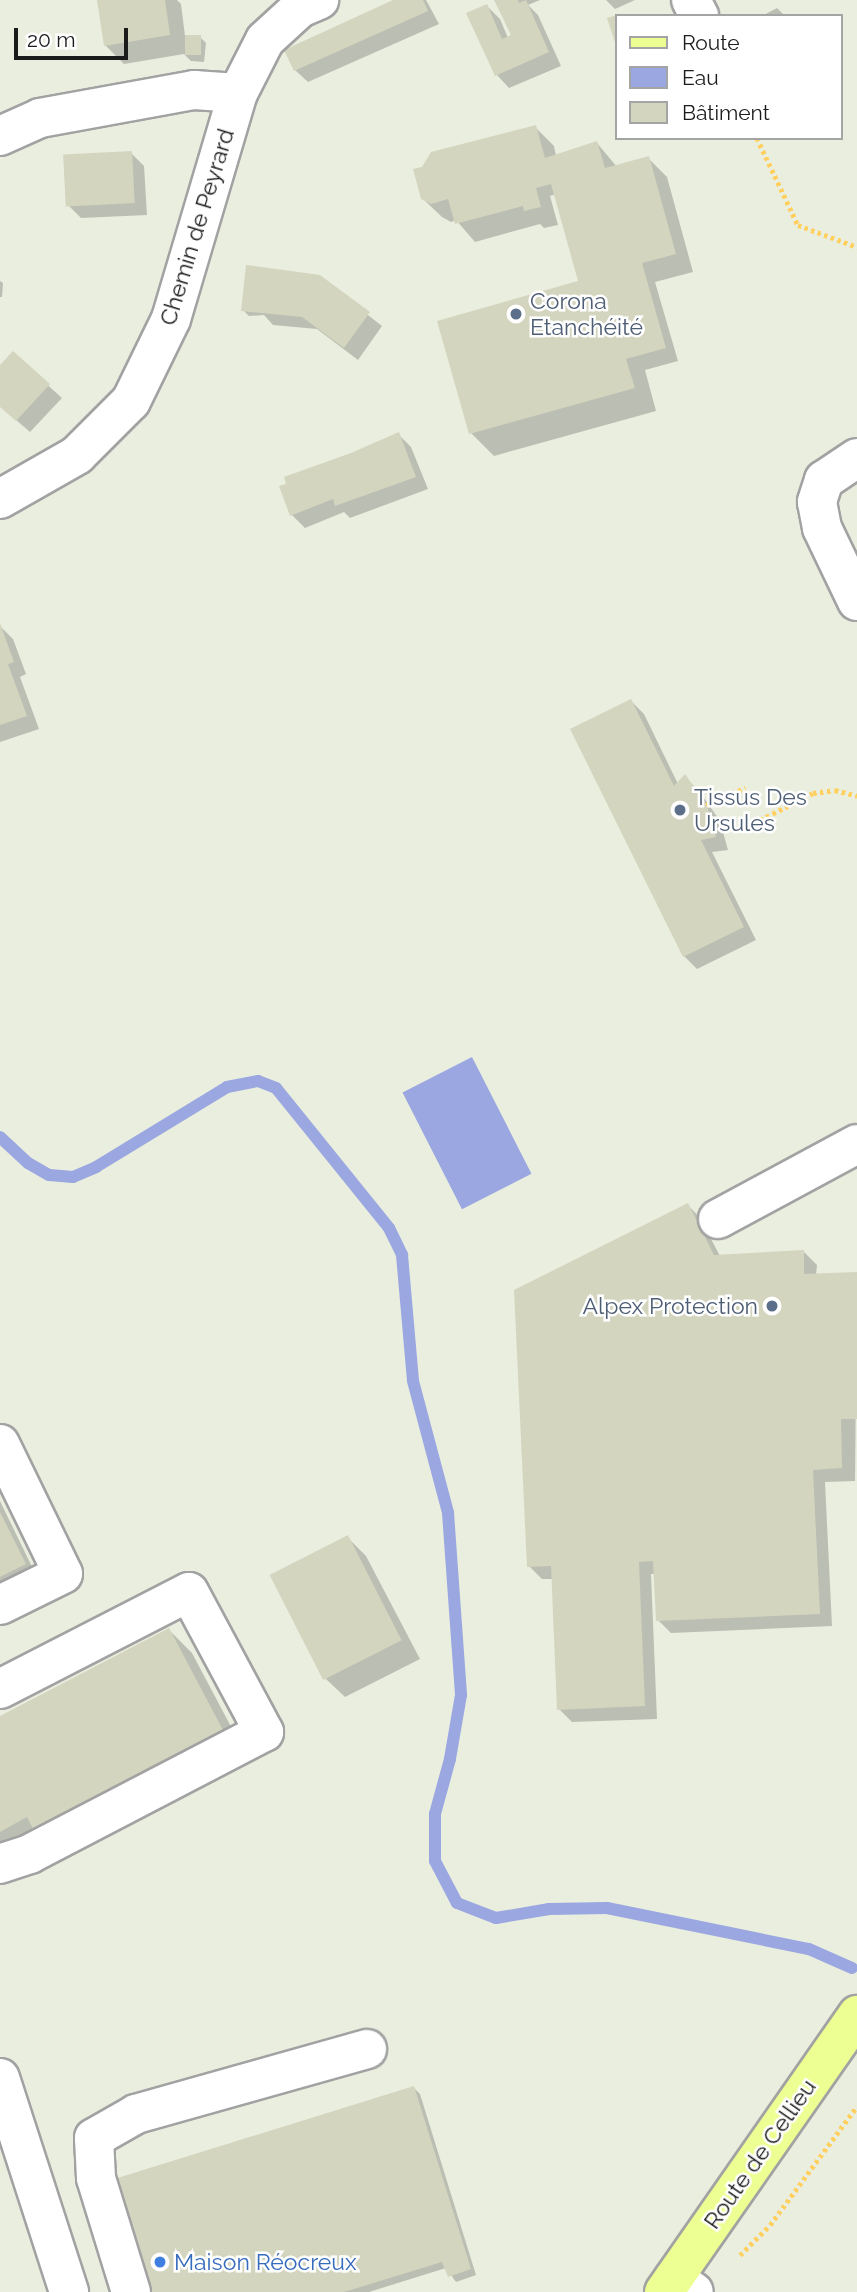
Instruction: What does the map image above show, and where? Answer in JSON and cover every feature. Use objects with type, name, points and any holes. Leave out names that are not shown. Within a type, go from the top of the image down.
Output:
[{"type":"main road","name":"Route de Cellieu","points":[[677,2287],[857,2015]]},
{"type":"street","name":"Chemin de Peyrard","points":[[0,499],[77,455],[131,401],[171,319],[237,93],[265,40],[300,8],[319,0]]},
{"type":"street","points":[[0,136],[40,118],[194,90],[237,93]]},
{"type":"street","points":[[857,458],[824,480],[817,502],[822,528],[857,601]]},
{"type":"street","points":[[718,1219],[857,1144]]},
{"type":"street","points":[[0,1444],[63,1574],[0,1605]]},
{"type":"street","points":[[0,1689],[189,1592],[264,1732],[30,1854],[0,1864]]},
{"type":"street","points":[[131,2292],[96,2178],[94,2138],[136,2113],[368,2049]]},
{"type":"street","points":[[0,2078],[68,2292]]},
{"type":"path","points":[[758,140],[798,225],[857,247]]},
{"type":"path","points":[[706,805],[745,788]]},
{"type":"path","points":[[760,820],[813,793],[835,790],[857,796]]},
{"type":"path","points":[[737,2258],[770,2225],[857,2105]]},
{"type":"water","points":[[472,1057],[531,1174],[462,1209],[403,1092]]},
{"type":"building","points":[[97,0],[165,0],[170,35],[104,46]]},
{"type":"building","points":[[393,0],[423,0],[428,11],[294,71],[284,50]]},
{"type":"building","points":[[494,0],[518,0],[519,3],[526,0],[549,52],[495,76],[466,13],[487,4],[502,39],[511,35]]},
{"type":"building","points":[[616,15],[616,46],[607,18]]},
{"type":"building","points":[[185,35],[201,35],[201,55],[185,55]]},
{"type":"building","points":[[536,125],[545,158],[597,141],[605,168],[649,156],[676,254],[642,263],[666,348],[626,359],[635,388],[469,434],[437,321],[578,281],[551,184],[536,188],[541,207],[524,211],[523,206],[455,224],[448,199],[431,204],[421,199],[413,169],[422,167],[431,152]]},
{"type":"building","points":[[132,151],[135,203],[66,207],[63,155]]},
{"type":"building","points":[[246,265],[320,275],[370,312],[344,348],[302,317],[241,311]]},
{"type":"building","points":[[13,351],[50,384],[16,421],[0,407],[0,365]]},
{"type":"building","points":[[399,432],[416,477],[335,506],[333,499],[290,516],[279,486],[286,484],[284,477]]},
{"type":"building","points":[[0,623],[14,662],[8,664],[27,716],[0,725]]},
{"type":"building","points":[[631,699],[674,786],[685,774],[707,806],[716,837],[701,840],[744,927],[683,957],[570,729]]},
{"type":"building","points":[[688,1203],[714,1255],[804,1250],[804,1274],[857,1272],[857,1419],[841,1419],[842,1468],[813,1470],[820,1614],[656,1621],[653,1561],[639,1562],[645,1706],[557,1710],[551,1566],[527,1567],[514,1290]]},
{"type":"building","points":[[0,1512],[26,1564],[0,1577]]},
{"type":"building","points":[[348,1535],[402,1640],[323,1680],[270,1575]]},
{"type":"building","points":[[169,1628],[224,1732],[34,1831],[27,1817],[0,1832],[0,1716]]},
{"type":"building","points":[[414,2086],[471,2269],[448,2277],[442,2262],[344,2292],[145,2292],[111,2180]]},
{"type":"waterway","points":[[0,1137],[28,1163],[49,1175],[73,1177],[96,1167],[227,1087],[258,1081],[276,1088],[389,1228],[402,1255],[413,1381],[448,1513],[461,1695],[450,1759],[435,1814],[435,1861],[457,1903],[496,1918],[549,1909],[607,1908],[809,1949],[852,1968]]},
{"type":"place","name":"Corona Etanchéité","points":[[516,314]]},
{"type":"place","name":"Tissus Des Ursules","points":[[680,810]]},
{"type":"place","name":"Alpex Protection","points":[[772,1306]]},
{"type":"place","name":"Maison Réocreux","points":[[160,2262]]}]
